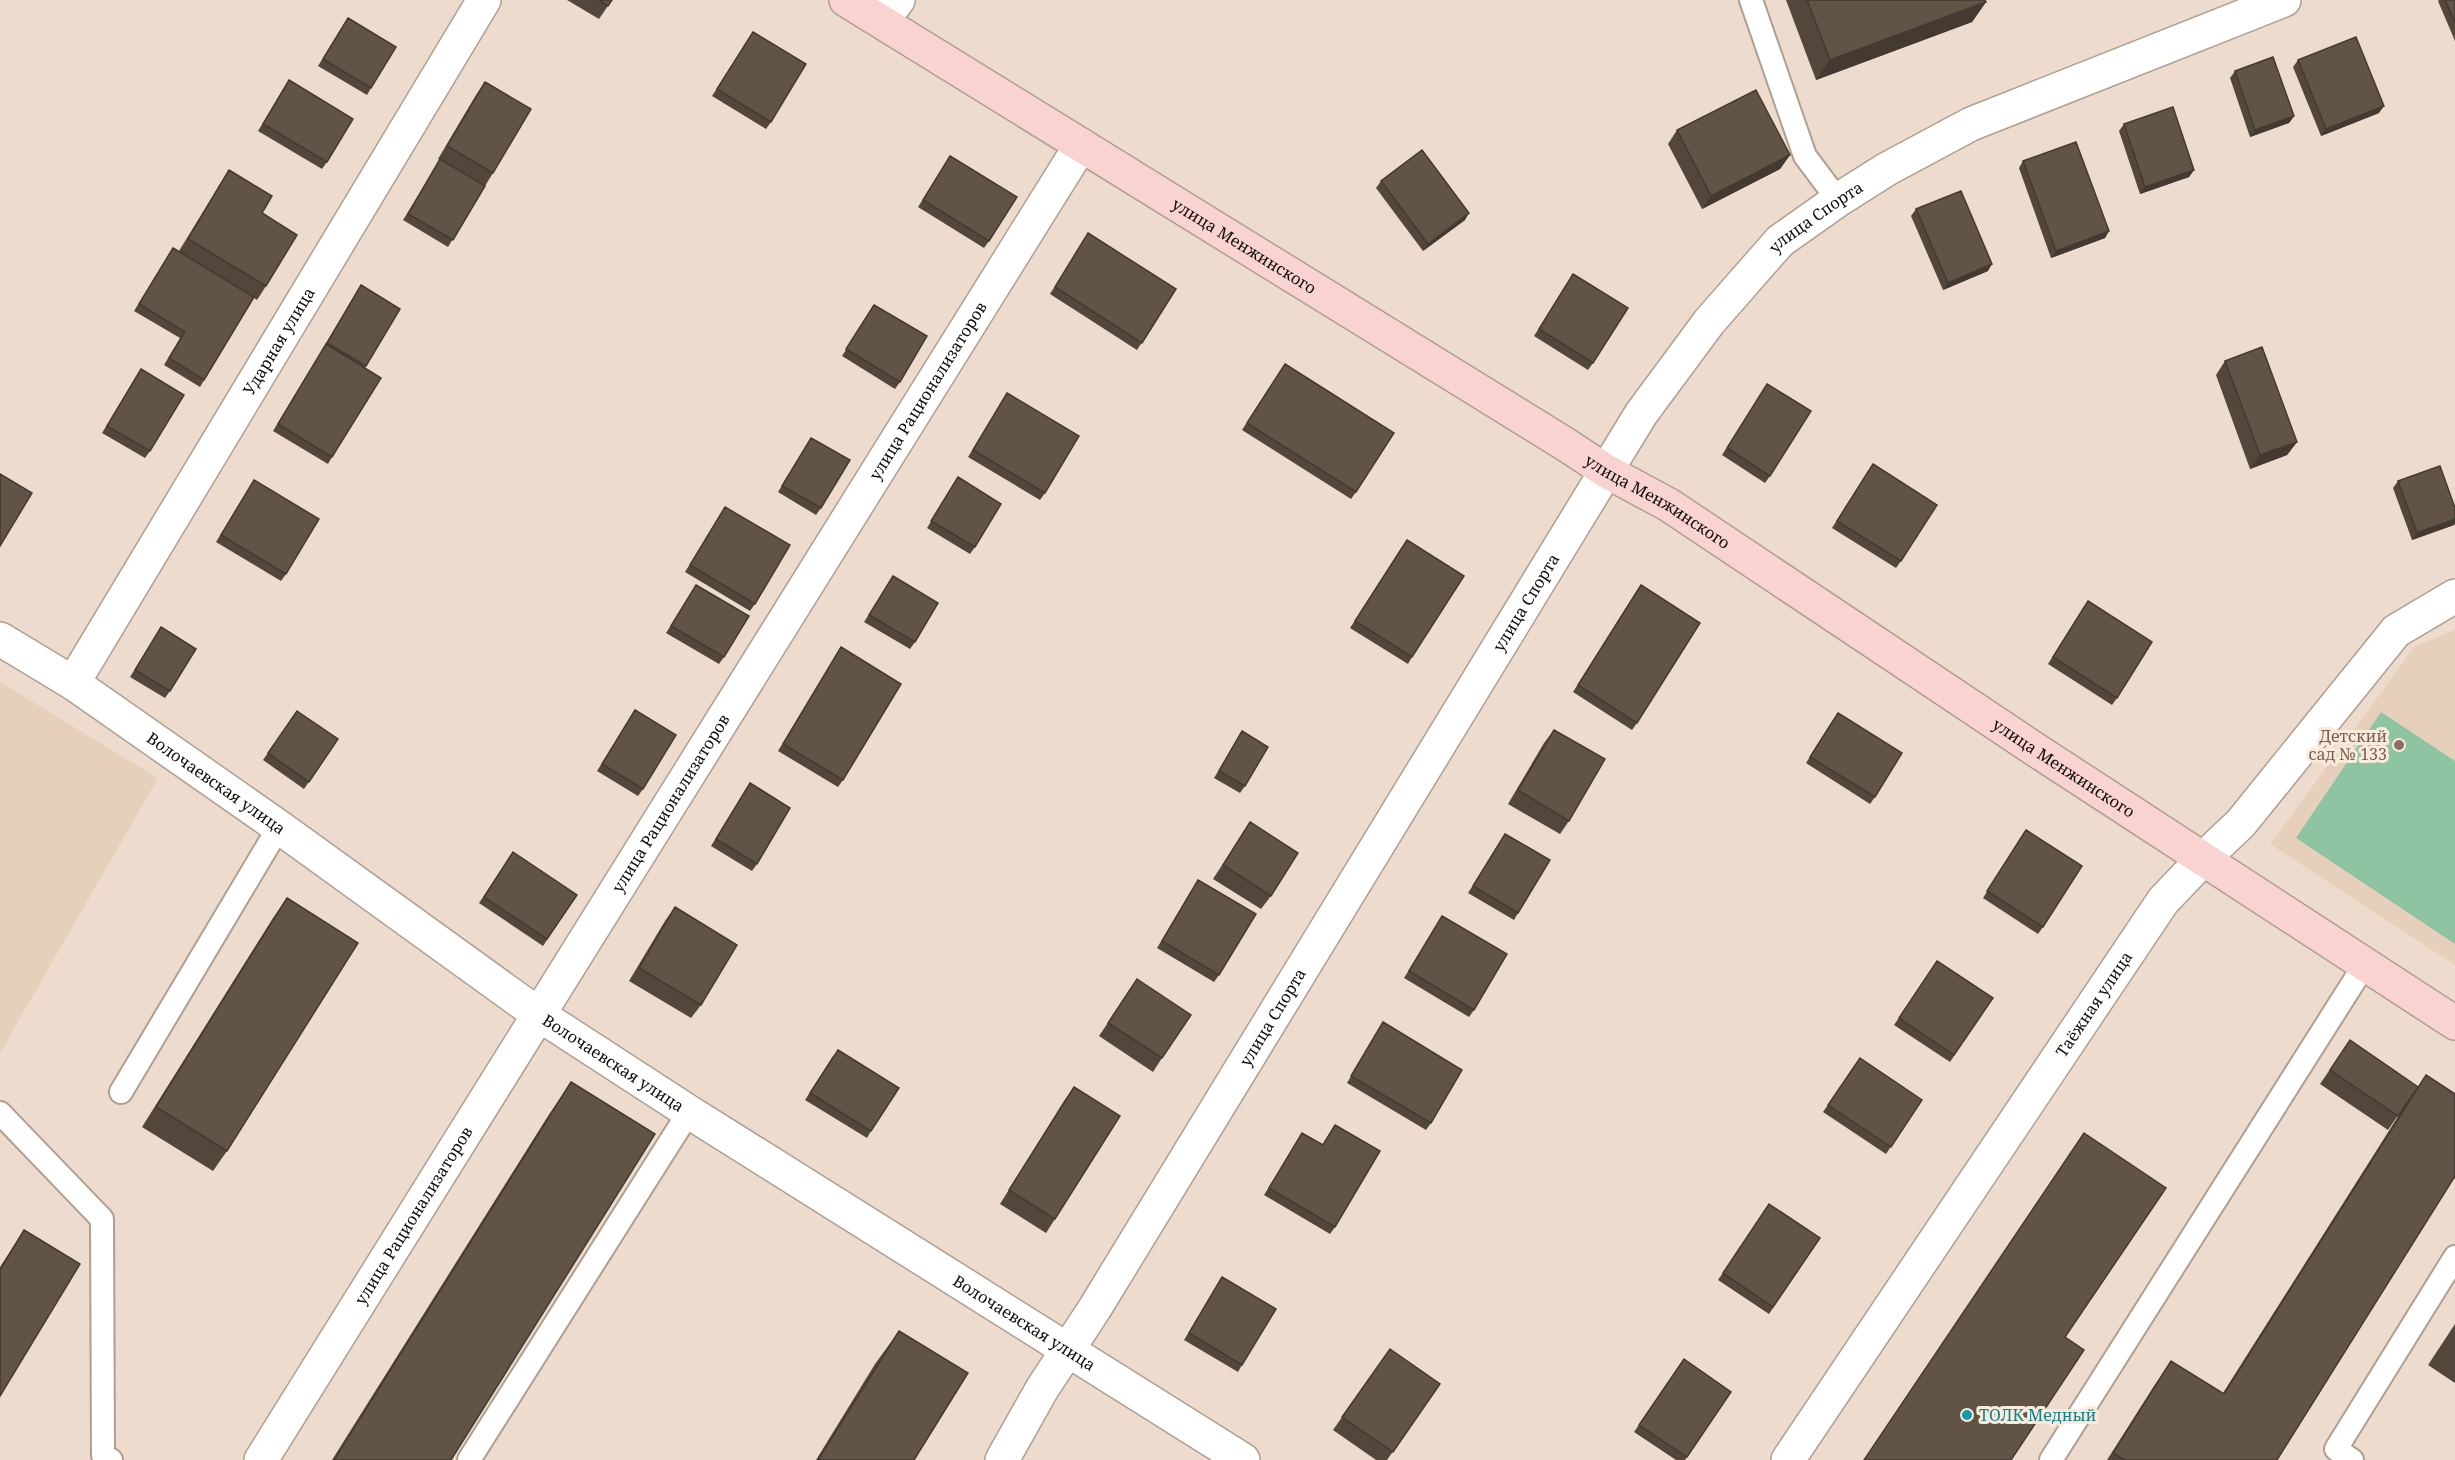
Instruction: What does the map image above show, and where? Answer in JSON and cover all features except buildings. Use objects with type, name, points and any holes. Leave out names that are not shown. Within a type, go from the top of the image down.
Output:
[{"type":"street","name":"Ударная улица","points":[[74,683],[484,0]]},
{"type":"street","name":"улица Менжинского","points":[[846,0],[890,11],[1081,145],[1606,471],[1669,505],[2455,1023]]},
{"type":"street","name":"улица Спорта","points":[[1002,1460],[1042,1389],[1108,1288],[1641,414],[1709,322],[1780,241],[1887,169],[1971,124],[2281,1]]},
{"type":"street","name":"улица Рационализаторов","points":[[261,1460],[1081,145]]},
{"type":"street","name":"Таёжная улица","points":[[1788,1460],[2163,901],[2241,823],[2396,631],[2455,596]]},
{"type":"street","name":"Волочаевская улица","points":[[0,639],[74,683],[279,827],[538,1014],[688,1112],[1243,1460]]},
{"type":"lane","points":[[1751,0],[1805,156],[1838,200]]},
{"type":"lane","points":[[121,1092],[279,827]]},
{"type":"lane","points":[[2051,1460],[2365,964]]},
{"type":"lane","points":[[469,1460],[688,1112]]},
{"type":"lane","points":[[0,1113],[102,1219],[105,1458]]},
{"type":"lane","points":[[2352,1460],[2336,1449],[2455,1257]]},
{"type":"shaded area","name":"Детский сад № 133","points":[[2455,630],[2455,965],[2270,844],[2415,646]]},
{"type":"shaded area","points":[[0,682],[158,778],[0,1053]]},
{"type":"green space","name":"Детский сад № 133","points":[[2381,712],[2455,761],[2455,944],[2296,838]]},
{"type":"place","name":"Детский сад № 133","points":[[2399,745]]},
{"type":"place","name":"ТОЛК Медный","points":[[1967,1415]]}]
